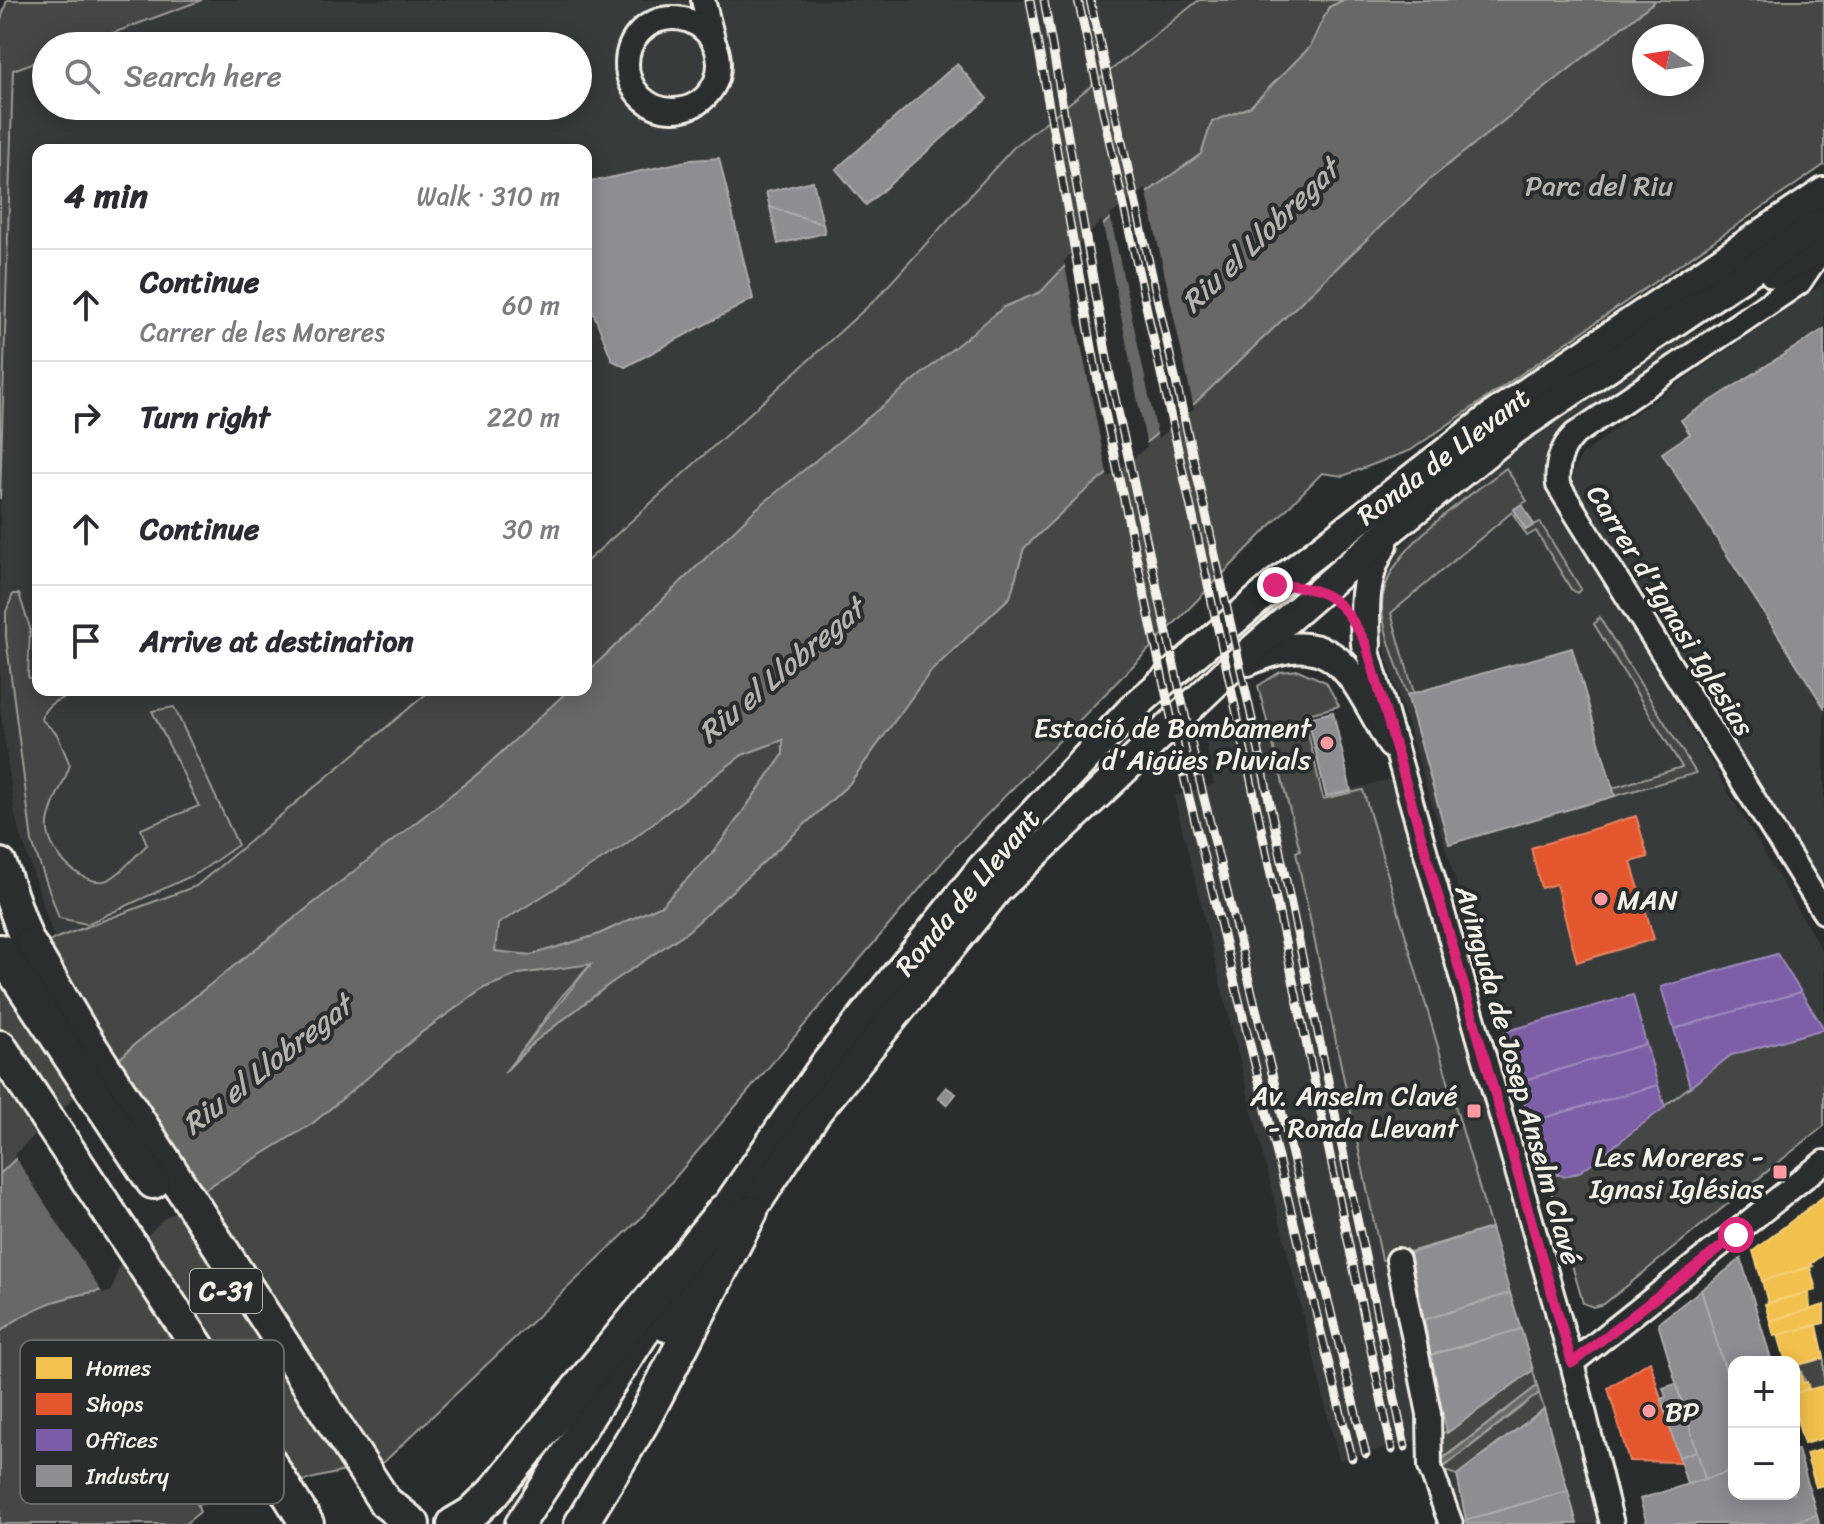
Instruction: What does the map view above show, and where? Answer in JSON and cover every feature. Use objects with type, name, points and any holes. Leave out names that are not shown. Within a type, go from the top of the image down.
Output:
[{"type":"highway","points":[[0,865],[15,948],[81,1032],[270,1340]]},
{"type":"highway","name":"C-31","points":[[15,948],[79,1075],[259,1340]]},
{"type":"highway","name":"C-31","points":[[0,1047],[193,1340]]},
{"type":"highway","points":[[454,1524],[471,1514],[493,1493],[737,1211]]},
{"type":"highway","points":[[581,1524],[643,1421],[737,1211]]},
{"type":"highway","points":[[284,1362],[376,1512],[413,1524]]},
{"type":"highway","name":"C-31","points":[[284,1376],[376,1512]]},
{"type":"highway","name":"C-31","points":[[284,1487],[307,1524]]},
{"type":"main road","name":"Ronda de Llevant","points":[[536,1524],[668,1323],[824,1065],[982,868],[1135,706],[1275,585],[1495,414],[1824,192]]},
{"type":"main road","name":"Ronda de Llevant","points":[[520,1524],[737,1211],[998,889],[1229,670],[1395,526],[1513,431],[1824,221]]},
{"type":"main road","points":[[1673,324],[1821,250]]},
{"type":"main road","points":[[1366,644],[1364,596],[1368,575],[1395,526]]},
{"type":"main road","points":[[1275,585],[1320,591],[1347,611],[1366,644]]},
{"type":"main road","points":[[1229,670],[1288,646],[1325,651],[1353,678],[1392,744]]},
{"type":"street","points":[[663,0],[629,50],[628,73],[642,98],[663,109],[693,105],[710,89],[718,67],[703,0]]},
{"type":"street","points":[[648,26],[670,18],[685,20],[705,32],[714,44]]},
{"type":"street","name":"Carrer d'Ignasi Iglesias","points":[[1821,250],[1799,283],[1575,434],[1563,449],[1557,472],[1558,485],[1824,912]]},
{"type":"street","name":"Avinguda de Josep Anselm Clavé","points":[[1366,644],[1392,744],[1572,1363],[1612,1524]]},
{"type":"street","points":[[1572,1363],[1824,1162]]},
{"type":"street","points":[[1398,1260],[1429,1414],[1430,1467],[1451,1524]]},
{"type":"shaded area","points":[[202,0],[1199,0],[1013,148],[876,299],[592,557],[592,144],[32,144],[32,696],[424,696],[196,886],[54,939],[15,816],[0,707],[0,499],[13,70],[32,63],[32,120],[592,120],[592,32],[116,32]]},
{"type":"shaded area","points":[[1824,283],[1824,891],[1573,482],[1574,468],[1582,456],[1624,421]]},
{"type":"shaded area","points":[[1706,326],[1719,327],[1564,433],[1549,488],[1824,954],[1824,1028],[1731,1055],[1579,1173],[1560,1176],[1543,1164],[1388,662],[1374,598],[1379,575],[1393,553],[1508,454],[1551,421],[1653,353]]},
{"type":"shaded area","points":[[1218,719],[1225,746],[1269,735],[1290,806],[1390,779],[1604,1524],[1436,1524],[1417,1440],[1339,1460],[1174,796],[1214,784],[1204,732]]},
{"type":"green space","points":[[7,0],[202,0],[116,32],[32,32],[32,63],[13,70],[0,499],[0,23]]},
{"type":"green space","points":[[1199,0],[1344,0],[1329,7],[1310,47],[1250,107],[1212,122],[1201,154],[1106,222],[1041,292],[1004,307],[757,509],[592,668],[592,557],[876,299],[1013,148]]},
{"type":"green space","name":"Parc del Riu","points":[[1656,0],[1824,0],[1824,165],[1411,450],[1343,476],[1322,473],[956,846],[641,1218],[384,1462],[284,1485],[284,1340],[20,1340],[20,1504],[201,1504],[197,1505],[200,1512],[185,1524],[0,1524],[0,1332],[38,1308],[109,1289],[116,1264],[161,1216],[313,1123],[422,1032],[484,988],[519,974],[592,963],[562,996],[510,1066],[534,1042],[611,983],[688,931],[849,784],[930,672],[1010,597],[1024,548],[1078,497],[1195,403],[1430,179]]},
{"type":"green space","points":[[1506,468],[1527,501],[1514,509],[1525,529],[1540,522],[1581,589],[1577,593],[1571,589],[1536,531],[1527,536],[1512,512],[1391,613],[1414,693],[1407,695],[1385,627],[1382,606],[1386,586],[1396,566],[1429,528]]},
{"type":"green space","points":[[13,594],[19,594],[30,628],[28,677],[32,679],[32,696],[69,696],[49,706],[41,719],[57,734],[70,765],[51,809],[48,824],[52,844],[65,863],[84,877],[109,879],[147,845],[141,829],[199,806],[152,711],[174,707],[238,845],[198,873],[87,924],[59,918],[32,842],[6,637],[6,612]]},
{"type":"green space","points":[[1599,617],[1696,773],[1615,796],[1613,788],[1682,767],[1594,624]]},
{"type":"green space","points":[[1298,670],[1326,682],[1339,706],[1304,715],[1323,799],[1363,790],[1491,1228],[1382,1260],[1296,852],[1300,850],[1258,686],[1280,672]]},
{"type":"green space","points":[[424,696],[562,696],[480,772],[135,1044],[0,1174],[0,980],[54,939],[196,886]]},
{"type":"green space","points":[[783,739],[783,755],[716,849],[662,905],[597,935],[531,955],[495,952],[497,924],[623,846],[742,755]]},
{"type":"green space","points":[[1824,1028],[1824,1126],[1604,1304],[1593,1307],[1583,1303],[1543,1164],[1557,1175],[1576,1174],[1731,1055]]},
{"type":"green space","points":[[1824,1358],[1824,1386],[1809,1390],[1800,1364]]},
{"type":"green space","points":[[1533,1370],[1537,1386],[1438,1462],[1438,1437]]},
{"type":"green space","points":[[1539,1393],[1544,1409],[1457,1475],[1438,1469],[1438,1462],[1443,1468]]},
{"type":"water","name":"Riu el Llobregat","points":[[1344,0],[1656,0],[1430,179],[1195,403],[1078,497],[1024,548],[1010,597],[930,672],[849,784],[688,931],[611,983],[534,1042],[504,1073],[591,964],[519,974],[484,988],[422,1032],[313,1123],[161,1216],[116,1264],[109,1289],[38,1308],[0,1332],[0,1174],[135,1044],[480,772],[562,696],[592,696],[592,668],[756,509],[1004,307],[1041,292],[1106,222],[1201,154],[1212,122],[1250,107],[1310,47],[1329,7]],"holes":[[[783,740],[783,755],[716,849],[662,905],[597,935],[531,955],[495,951],[498,924],[623,846],[742,755]]]},
{"type":"water","points":[[1537,1386],[1539,1393],[1442,1468],[1438,1463]]},
{"type":"pier","points":[[1146,189],[1194,409],[1158,438],[1110,215]]},
{"type":"pier","points":[[1102,220],[1147,447],[1108,478],[1064,261]]},
{"type":"pier","points":[[114,1059],[202,1196],[163,1219],[119,1266],[112,1291],[103,1294],[14,1155]]},
{"type":"building: Homes","points":[[1824,1196],[1824,1254],[1811,1264],[1813,1266],[1762,1281],[1753,1251]]},
{"type":"building: Homes","points":[[1810,1267],[1816,1290],[1768,1303],[1762,1281]]},
{"type":"building: Homes","points":[[1809,1292],[1810,1309],[1770,1321],[1765,1304]]},
{"type":"building: Homes","points":[[1824,1305],[1824,1323],[1774,1336],[1770,1321]]},
{"type":"building: Homes","points":[[1817,1325],[1824,1358],[1800,1364],[1800,1356],[1784,1356],[1778,1335]]},
{"type":"building: Homes","points":[[1800,1372],[1803,1383],[1807,1382],[1809,1389],[1800,1391]]},
{"type":"building: Homes","points":[[1824,1386],[1824,1438],[1804,1444],[1800,1430],[1800,1392]]},
{"type":"building: Homes","points":[[1824,1449],[1824,1485],[1816,1487],[1806,1454]]},
{"type":"building: Shops","name":"MAN","points":[[1636,816],[1648,857],[1631,862],[1654,939],[1577,962],[1556,884],[1541,888],[1531,848]]},
{"type":"building: Shops","points":[[1650,1361],[1681,1462],[1629,1461],[1608,1388]]},
{"type":"building: Offices","points":[[1777,954],[1801,992],[1674,1029],[1661,987]]},
{"type":"building: Offices","points":[[1801,992],[1824,1029],[1731,1055],[1690,1087],[1674,1029]]},
{"type":"building: Offices","points":[[1633,995],[1646,1044],[1518,1082],[1504,1032]]},
{"type":"building: Offices","points":[[1646,1044],[1658,1085],[1530,1122],[1518,1082]]},
{"type":"building: Offices","points":[[1658,1085],[1665,1107],[1581,1171],[1564,1177],[1546,1167],[1530,1122]]},
{"type":"building: Industry","points":[[957,64],[987,99],[866,205],[836,169]]},
{"type":"building: Industry","points":[[719,158],[753,299],[625,367],[612,360],[592,309],[592,182],[691,160]]},
{"type":"building: Industry","points":[[813,181],[823,224],[770,207],[766,192]]},
{"type":"building: Industry","points":[[770,207],[823,224],[825,233],[778,244]]},
{"type":"building: Industry","points":[[1824,329],[1824,707],[1662,453],[1690,434],[1681,420]]},
{"type":"building: Industry","points":[[1522,504],[1534,525],[1526,530],[1514,509]]},
{"type":"building: Industry","points":[[1572,648],[1615,796],[1449,844],[1407,695]]},
{"type":"building: Industry","name":"Estació de Bombament d'Aigües Pluvials","points":[[1333,712],[1351,791],[1326,796],[1308,718]]},
{"type":"building: Industry","points":[[946,1087],[956,1094],[947,1105],[938,1097]]},
{"type":"building: Industry","points":[[1491,1228],[1510,1293],[1424,1320],[1410,1253]]},
{"type":"building: Industry","points":[[1741,1259],[1770,1356],[1728,1356],[1728,1379],[1701,1290]]},
{"type":"building: Industry","points":[[1701,1290],[1728,1379],[1728,1472],[1705,1479],[1658,1323]]},
{"type":"building: Industry","points":[[1510,1293],[1521,1329],[1431,1355],[1424,1320]]},
{"type":"building: Industry","points":[[1521,1329],[1533,1370],[1447,1433],[1431,1355]]},
{"type":"building: Industry","points":[[1676,1384],[1697,1451],[1679,1457],[1661,1399],[1666,1397],[1663,1388]]},
{"type":"building: Industry","points":[[1544,1409],[1568,1491],[1466,1520],[1457,1475]]},
{"type":"building: Industry","points":[[1697,1451],[1705,1479],[1687,1484],[1679,1457]]},
{"type":"building: Industry","points":[[1800,1457],[1817,1515],[1787,1524],[1647,1524],[1640,1499],[1728,1472],[1728,1500],[1800,1500]]},
{"type":"building: Industry","points":[[1568,1491],[1577,1524],[1467,1524],[1466,1520]]},
{"type":"building: Industry","points":[[1817,1515],[1819,1524],[1787,1524]]},
{"type":"railway","points":[[1030,0],[1098,381],[1185,781],[1352,1458]]},
{"type":"railway","points":[[1044,0],[1110,375],[1199,778],[1366,1454]]},
{"type":"railway","points":[[1078,0],[1241,733],[1392,1450]]},
{"type":"railway","points":[[1090,0],[1254,728],[1405,1447]]},
{"type":"place","name":"Estació de Bombament d'Aigües Pluvials","points":[[1327,743]]},
{"type":"place","name":"MAN","points":[[1601,899]]},
{"type":"place","name":"Av. Anselm Clavé - Ronda Llevant","points":[[1474,1111]]},
{"type":"place","name":"Les Moreres - Ignasi Iglésias","points":[[1780,1172]]},
{"type":"place","name":"BP","points":[[1649,1411]]},
{"type":"route","points":[[1275,585],[1320,591],[1339,602],[1366,644],[1392,744],[1572,1363],[1736,1235]]}]
